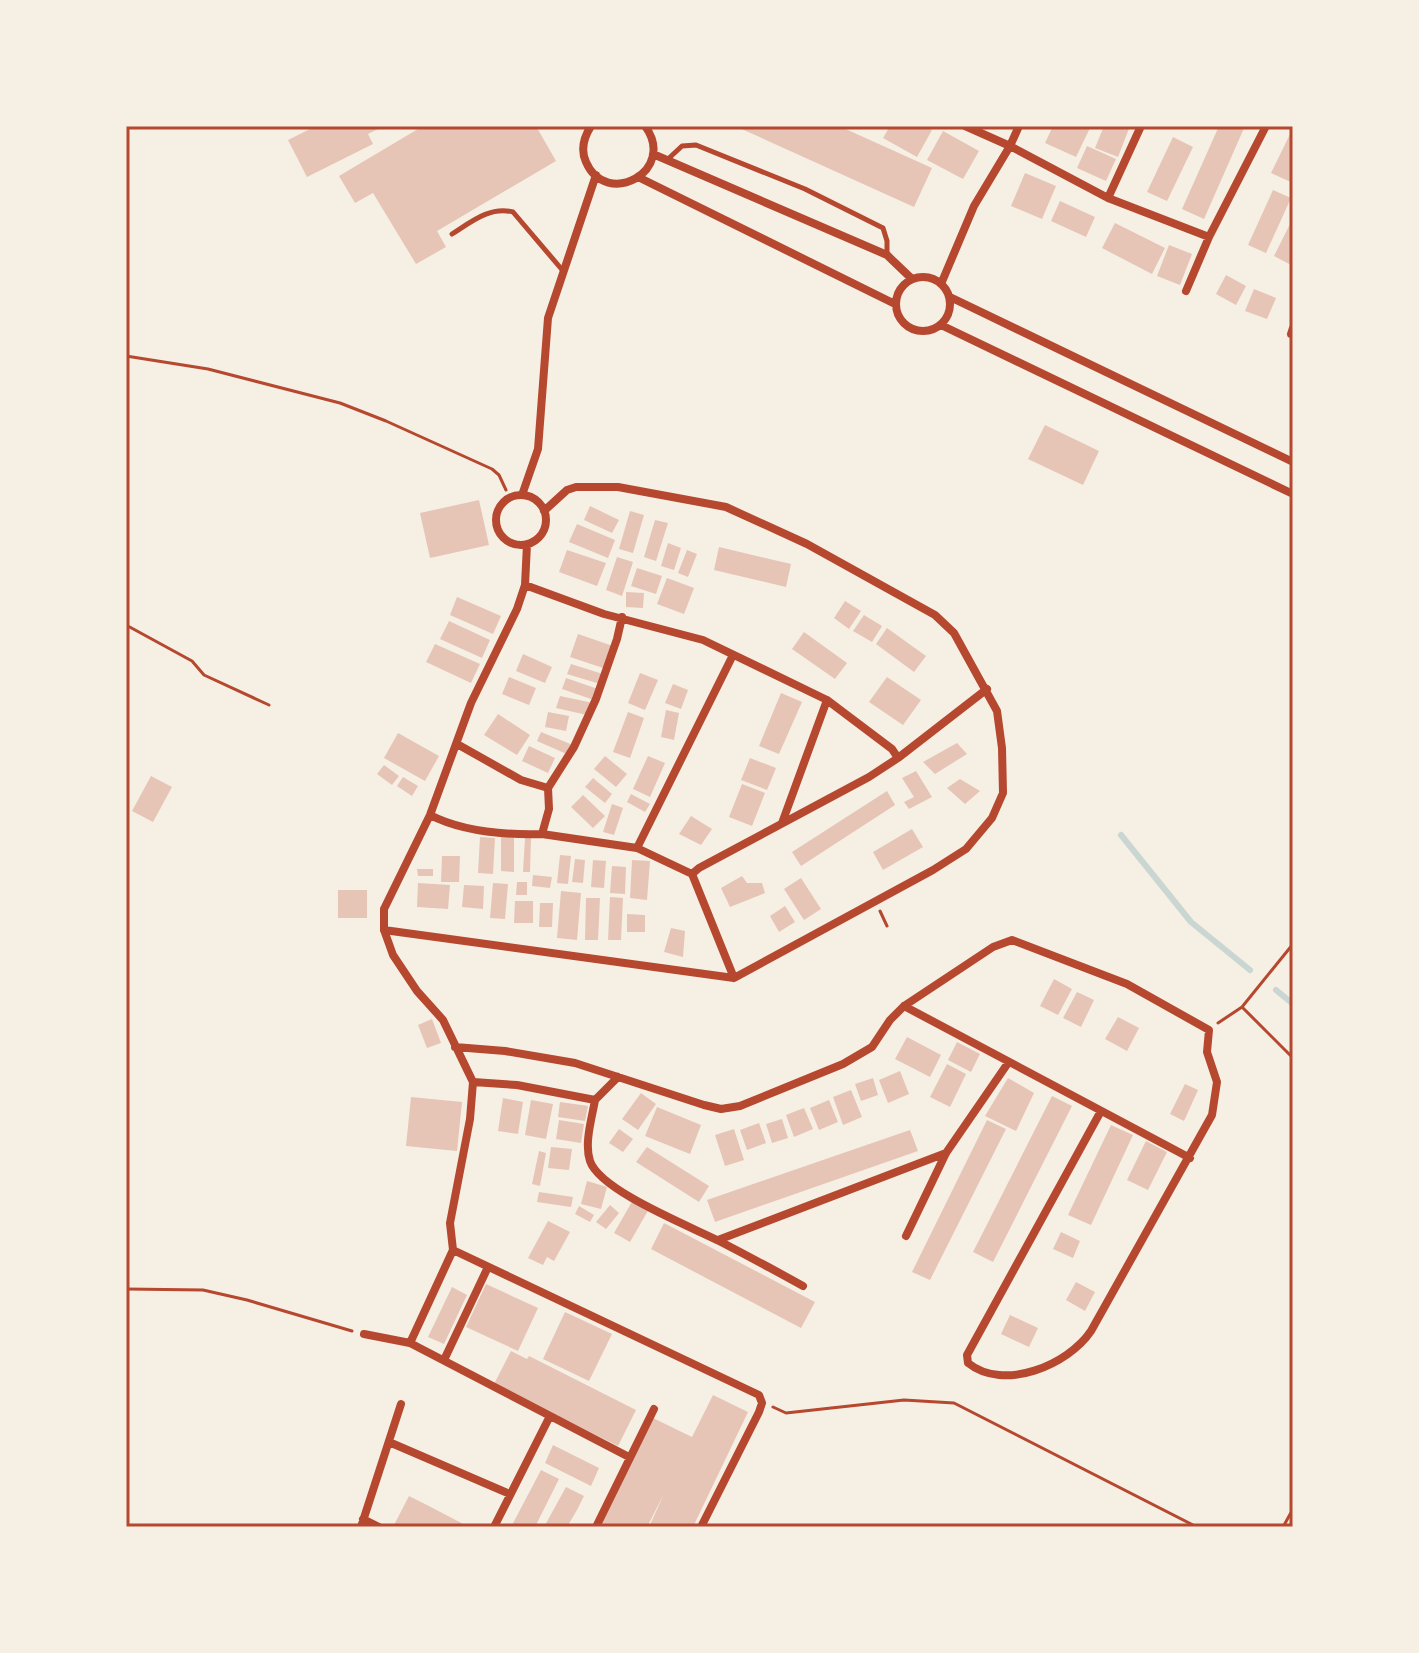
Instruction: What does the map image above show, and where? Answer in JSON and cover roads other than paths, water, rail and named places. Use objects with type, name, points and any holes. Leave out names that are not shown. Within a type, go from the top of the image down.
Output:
[{"type":"street","points":[[591,126],[583,150],[588,166],[596,175],[615,183],[638,177],[648,167],[653,154],[653,141],[645,126]]},
{"type":"street","points":[[965,126],[1108,198],[1209,237]]},
{"type":"street","points":[[941,284],[974,206],[1019,126]]},
{"type":"street","points":[[1108,198],[1141,126]]},
{"type":"street","points":[[1186,291],[1209,237],[1266,126]]},
{"type":"street","points":[[653,154],[887,255],[912,279]]},
{"type":"street","points":[[522,495],[537,457],[548,318],[596,175]]},
{"type":"street","points":[[638,177],[895,304]]},
{"type":"street","points":[[950,297],[949,312],[941,325],[933,330],[915,331],[901,320],[895,304],[900,289],[912,279],[927,277],[941,284],[950,297],[1293,462]]},
{"type":"street","points":[[941,325],[1293,494]]},
{"type":"street","points":[[384,930],[734,978],[966,849],[992,818],[1003,793],[997,711],[954,633],[935,615],[807,544],[726,507],[618,487],[576,487],[567,490],[544,511]]},
{"type":"street","points":[[507,494],[522,495],[535,500],[544,511],[545,527],[541,535],[527,544],[511,543],[499,533],[496,518],[507,494]]},
{"type":"street","points":[[410,1343],[453,1250],[450,1223],[470,1119],[473,1082],[443,1020],[417,991],[393,955],[384,930],[384,909],[430,815],[467,712],[517,609],[525,585],[527,544]]},
{"type":"street","points":[[525,585],[587,609],[703,640],[827,700],[892,749],[898,758]]},
{"type":"street","points":[[542,834],[549,809],[548,788],[574,747],[596,699],[622,617]]},
{"type":"street","points":[[637,848],[733,655]]},
{"type":"street","points":[[692,874],[898,758],[987,689]]},
{"type":"street","points":[[782,823],[827,700]]},
{"type":"street","points":[[457,744],[521,780],[548,788]]},
{"type":"street","points":[[430,815],[462,827],[542,834],[637,848],[692,874],[734,978]]},
{"type":"street","points":[[455,1047],[505,1051],[575,1063],[704,1105],[721,1109],[740,1106],[872,1047],[890,1020],[904,1006],[993,947],[1012,940],[1127,984],[1209,1030],[1207,1052],[1217,1082],[1212,1115],[1082,1344],[1027,1374],[1003,1375],[976,1369],[968,1363],[967,1355],[1101,1111]]},
{"type":"street","points":[[904,1006],[1190,1158]]},
{"type":"street","points":[[906,1236],[946,1153],[1008,1063]]},
{"type":"street","points":[[618,1077],[595,1100],[589,1138],[589,1159],[595,1172],[664,1216],[718,1240],[803,1286]]},
{"type":"street","points":[[473,1082],[517,1085],[595,1100]]},
{"type":"street","points":[[718,1240],[946,1153]]},
{"type":"street","points":[[453,1250],[759,1395],[762,1403],[701,1527]]},
{"type":"street","points":[[444,1360],[488,1267]]},
{"type":"street","points":[[364,1334],[410,1343],[629,1457]]},
{"type":"street","points":[[379,1527],[362,1523],[401,1404]]},
{"type":"street","points":[[596,1527],[654,1409]]},
{"type":"street","points":[[494,1527],[550,1416]]},
{"type":"street","points":[[389,1442],[510,1494]]},
{"type":"lane","points":[[666,161],[682,146],[696,145],[805,189],[883,228],[887,255]]},
{"type":"lane","points":[[452,234],[484,214],[499,210],[513,212],[564,273]]},
{"type":"waterway","points":[[1121,835],[1191,922],[1250,970]]},
{"type":"waterway","points":[[1276,990],[1293,1004]]}]
